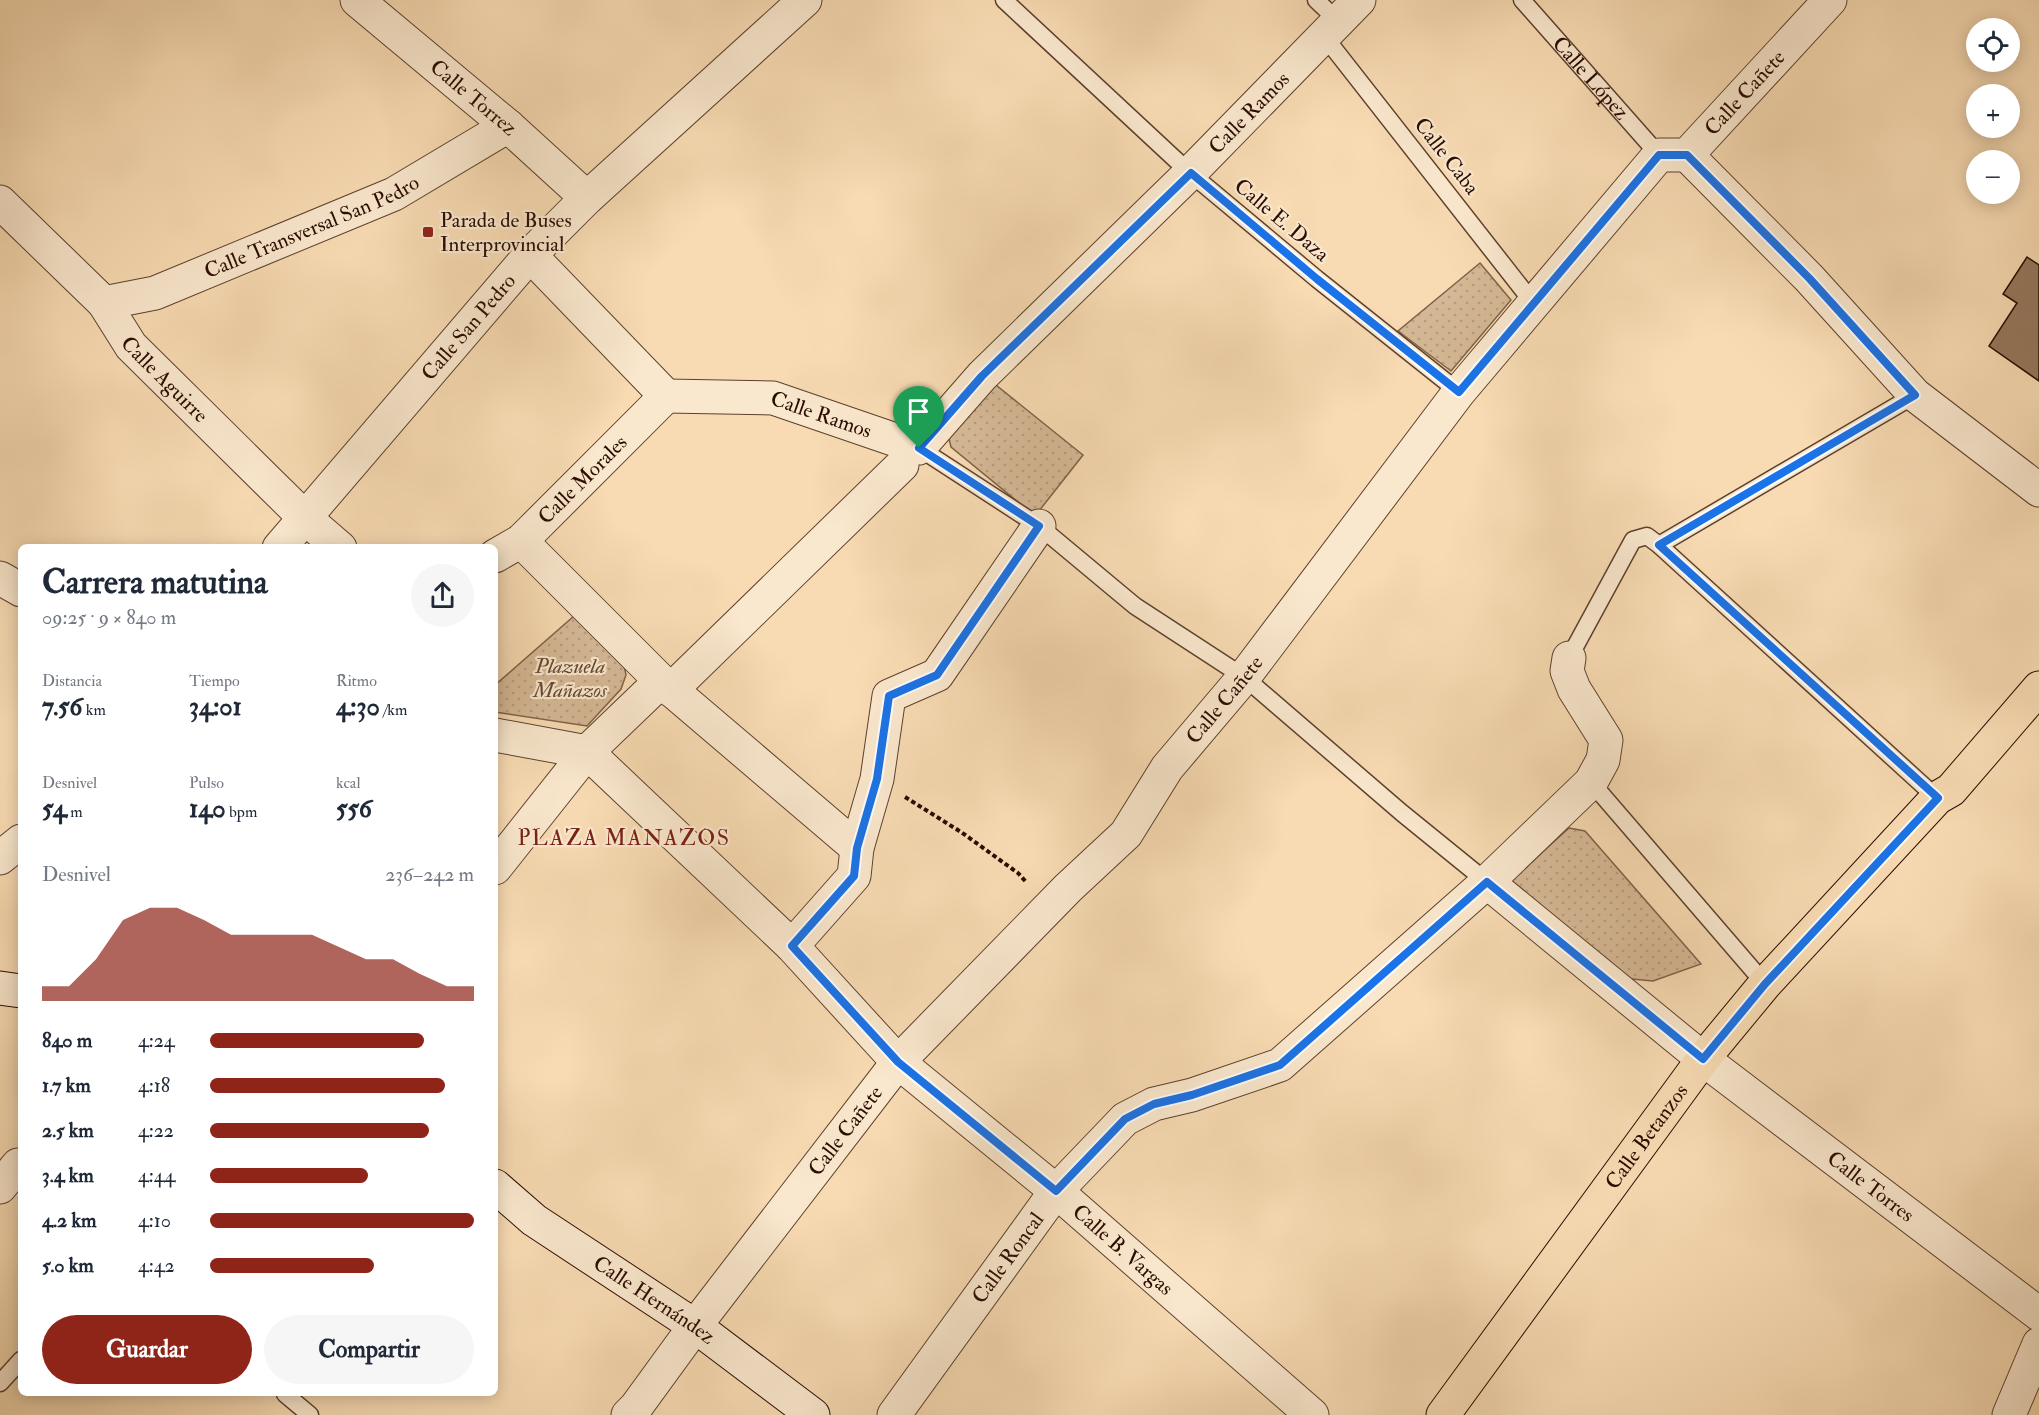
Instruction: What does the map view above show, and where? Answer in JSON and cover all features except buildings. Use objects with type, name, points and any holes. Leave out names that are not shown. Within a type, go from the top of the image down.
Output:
[{"type":"main road","name":"Calle Betanzos","points":[[1443,1415],[1703,1059],[1765,984],[1938,798],[1951,790],[2039,688]]},
{"type":"street","name":"Calle Torrez","points":[[357,0],[508,126],[586,198]]},
{"type":"street","name":"Calle San Pedro","points":[[282,544],[530,255],[586,198],[805,0]]},
{"type":"street","name":"Calle Cañete","points":[[628,1415],[898,1062],[1050,907],[1126,834],[1167,768],[1244,677],[1459,392],[1534,304],[1673,155],[1830,0]]},
{"type":"street","name":"Calle Ramos","points":[[498,864],[587,752],[666,686],[911,457],[982,376],[1191,173],[1334,14]]},
{"type":"street","name":"Calle Transversal San Pedro","points":[[104,303],[155,292],[393,194],[508,126]]},
{"type":"street","name":"Calle López","points":[[1673,155],[1809,278],[1915,395],[2039,490]]},
{"type":"street","name":"Calle Aguirre","points":[[0,202],[104,303],[131,346],[304,517],[335,544]]},
{"type":"street","points":[[530,255],[666,396]]},
{"type":"street","name":"Calle Ramos","points":[[666,396],[773,398],[911,457]]},
{"type":"street","name":"Calle Morales","points":[[508,548],[666,396]]},
{"type":"street","points":[[792,946],[854,876],[857,848],[877,779],[889,696],[937,675],[1039,526]]},
{"type":"street","points":[[508,548],[857,848]]},
{"type":"street","points":[[0,578],[18,588]]},
{"type":"street","points":[[1569,658],[1567,671],[1574,689],[1606,740],[1603,760],[1591,782]]},
{"type":"street","points":[[498,736],[587,752]]},
{"type":"street","name":"Calle B. Vargas","points":[[587,752],[792,946],[898,1062],[1056,1191],[1312,1415]]},
{"type":"street","name":"Calle Roncal","points":[[894,1415],[1056,1191],[1125,1119],[1154,1104],[1192,1095],[1280,1065],[1487,882],[1591,782]]},
{"type":"street","points":[[0,858],[18,843]]},
{"type":"street","name":"Calle Torres","points":[[1487,882],[1703,1059],[2039,1314]]},
{"type":"street","points":[[0,988],[18,991]]},
{"type":"street","name":"Calle Hernández","points":[[498,1189],[534,1220],[695,1326],[813,1415]]},
{"type":"street","points":[[2008,1415],[2039,1344]]},
{"type":"lane","name":"Calle E. Daza","points":[[1004,0],[1191,173],[1317,279],[1459,392]]},
{"type":"lane","name":"Calle López","points":[[1522,0],[1673,155]]},
{"type":"lane","name":"Calle Caba","points":[[1334,14],[1534,304]]},
{"type":"lane","points":[[1659,545],[1915,395]]},
{"type":"lane","points":[[911,457],[1039,526],[1135,606],[1244,677],[1402,813],[1487,882]]},
{"type":"lane","points":[[1569,658],[1633,540],[1647,536],[1938,798]]},
{"type":"lane","points":[[1591,782],[1765,984]]},
{"type":"lane","points":[[0,1383],[18,1363]]},
{"type":"lane","points":[[287,1396],[310,1415]]},
{"type":"path","points":[[877,779],[961,832],[1017,873],[1050,907]]},
{"type":"green space","points":[[1480,263],[1511,300],[1451,371],[1398,331]]},
{"type":"green space","points":[[991,381],[1083,455],[1035,516],[951,447],[948,435]]},
{"type":"green space","name":"Plazuela Mañazos","points":[[574,616],[623,660],[626,675],[621,689],[587,726],[498,712],[498,682]]},
{"type":"green space","points":[[1569,828],[1585,831],[1701,964],[1653,981],[1600,976],[1506,885]]},
{"type":"place","name":"Parada de Buses Interprovincial","points":[[428,232]]},
{"type":"district","name":"PLAZA MANAZOS","points":[[624,837]]},
{"type":"route","points":[[1659,155],[1687,155],[1809,278],[1915,395],[1659,545],[1938,798],[1765,984],[1703,1059],[1487,882],[1280,1065],[1192,1095],[1154,1104],[1125,1119],[1056,1191],[898,1062],[792,946],[854,876],[857,848],[877,779],[889,696],[937,675],[1039,526],[919,448],[982,376],[1191,173],[1317,279],[1459,392],[1659,155]]}]
